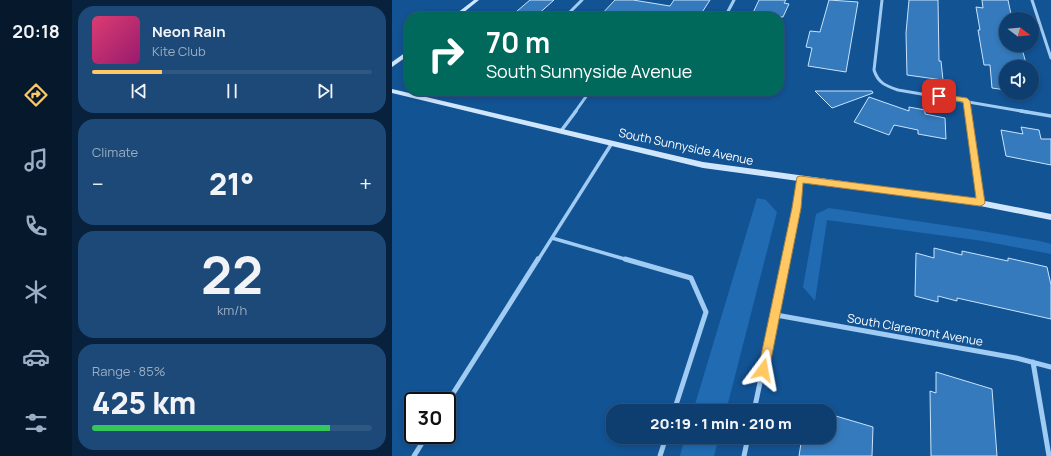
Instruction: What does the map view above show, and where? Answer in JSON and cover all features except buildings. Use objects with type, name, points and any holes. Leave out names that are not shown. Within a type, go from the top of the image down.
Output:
[{"type":"street","points":[[461,12],[477,0]]},
{"type":"street","points":[[570,12],[582,0]]},
{"type":"street","points":[[728,12],[734,0]]},
{"type":"street","points":[[882,0],[874,70],[876,78],[880,83],[898,90],[1051,116]]},
{"type":"street","points":[[1032,0],[1051,58]]},
{"type":"street","points":[[392,65],[404,56]]},
{"type":"street","name":"South Sunnyside Avenue","points":[[392,91],[404,94]]},
{"type":"street","name":"South Sunnyside Avenue","points":[[413,96],[703,165],[980,203],[1051,218]]},
{"type":"street","points":[[561,131],[586,96]]},
{"type":"street","points":[[967,101],[980,203]]},
{"type":"street","points":[[454,392],[612,143]]},
{"type":"street","points":[[756,404],[776,314],[797,208],[800,179]]},
{"type":"street","points":[[552,238],[691,278],[706,312],[676,404]]},
{"type":"street","name":"South Claremont Avenue","points":[[776,314],[1033,362],[1051,367]]},
{"type":"street","points":[[1033,362],[1049,456]]},
{"type":"street","points":[[414,456],[421,444]]},
{"type":"street","points":[[660,456],[664,444]]},
{"type":"street","points":[[744,456],[747,444]]},
{"type":"shaded area","points":[[757,198],[766,200],[777,212],[728,404],[695,404]]},
{"type":"shaded area","points":[[829,208],[1040,241],[1051,244],[1051,254],[983,241],[827,220],[815,301],[803,287],[816,214]]},
{"type":"shaded area","points":[[683,444],[717,444],[714,456],[680,456]]},
{"type":"route","points":[[763,370],[776,314],[797,208],[800,179],[980,203],[967,101],[939,96]]}]
